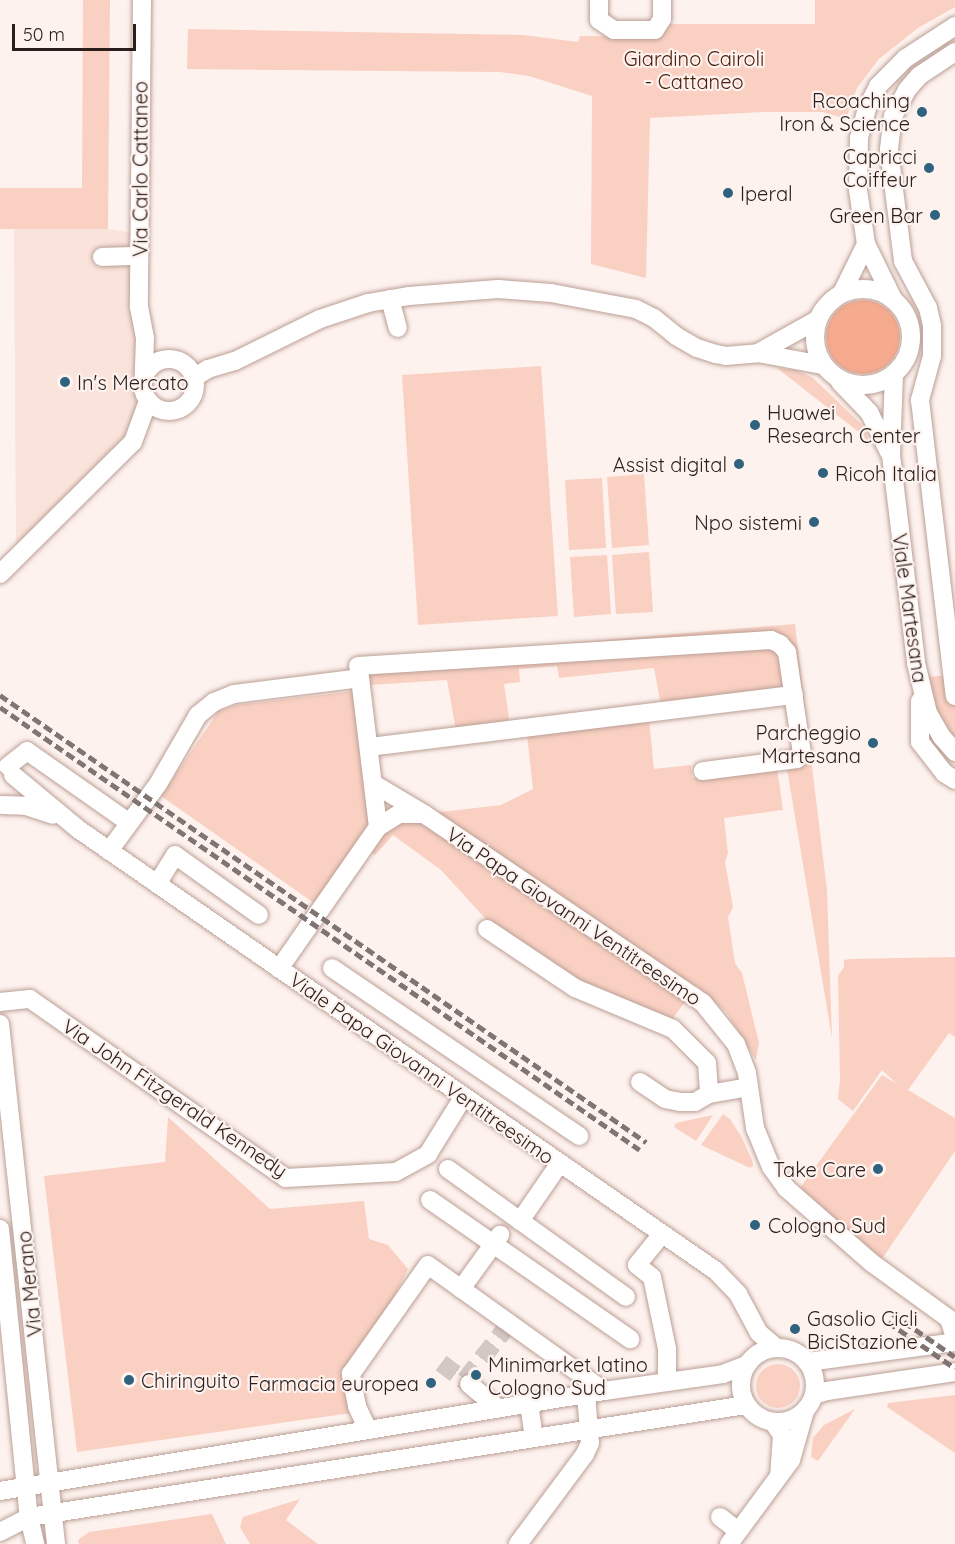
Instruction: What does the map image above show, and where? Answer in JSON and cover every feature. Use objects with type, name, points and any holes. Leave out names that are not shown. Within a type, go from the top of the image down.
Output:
[{"type":"street","name":"Via Carlo Cattaneo","points":[[142,0],[139,307],[145,338],[144,376]]},
{"type":"street","points":[[599,0],[599,20],[614,30],[655,30],[662,19],[662,0]]},
{"type":"street","name":"Viale Martesana","points":[[955,26],[899,64],[878,86],[867,108],[859,138],[857,161],[866,244],[893,299],[910,323],[911,334],[907,356],[894,374],[891,455],[920,687],[936,728],[955,752]]},
{"type":"street","name":"Viale Martesana","points":[[955,52],[920,76],[907,90],[893,116],[889,150],[903,261],[928,308],[932,326],[932,356],[920,400],[955,696]]},
{"type":"street","points":[[842,293],[866,244]]},
{"type":"street","points":[[102,257],[140,256]]},
{"type":"street","points":[[195,377],[208,369],[235,361],[320,319],[368,303],[498,289],[551,293],[636,309],[654,318],[675,336],[705,352],[726,356],[758,353],[828,371],[859,386],[873,385],[894,374]]},
{"type":"street","points":[[758,353],[817,320],[827,304],[842,293],[865,289],[878,291],[893,299]]},
{"type":"street","points":[[390,299],[398,328]]},
{"type":"street","name":"Viale Martesana","points":[[817,320],[814,337],[816,352],[828,371],[869,412],[891,455]]},
{"type":"street","points":[[145,338],[154,351],[189,367],[195,377],[195,394],[190,402],[176,411],[166,411],[148,401]]},
{"type":"street","points":[[133,442],[148,401],[143,385],[144,376],[157,361],[175,359]]},
{"type":"street","points":[[0,574],[133,442],[146,436],[166,411]]},
{"type":"street","points":[[109,851],[158,784],[198,715],[214,702],[234,694],[359,672],[771,640],[780,644],[787,652],[802,754],[797,759],[703,771]]},
{"type":"street","points":[[359,672],[378,827]]},
{"type":"street","points":[[920,687],[920,742],[944,773],[955,780]]},
{"type":"street","points":[[369,747],[794,695]]},
{"type":"street","points":[[1,807],[12,794],[4,764],[27,751],[128,822]]},
{"type":"street","name":"Viale Papa Giovanni Ventitreesimo","points":[[4,764],[78,829],[662,1234],[729,1283],[738,1294],[759,1333],[777,1348],[794,1351],[808,1362]]},
{"type":"street","name":"Via Papa Giovanni Ventitreesimo","points":[[374,784],[424,814],[703,1003],[736,1044],[762,1149],[786,1188],[872,1263],[949,1319],[955,1340],[808,1362]]},
{"type":"street","name":"Viale Papa Giovanni Ventitreesimo","points":[[1,807],[43,810],[78,829]]},
{"type":"street","points":[[279,969],[378,827],[399,814],[424,814]]},
{"type":"street","points":[[157,884],[175,855],[259,915]]},
{"type":"street","name":"Via Papa Giovanni Ventitreesimo","points":[[487,929],[575,988],[673,1029],[707,1064],[709,1094]]},
{"type":"street","points":[[332,968],[472,1061],[579,1136]]},
{"type":"street","name":"Via John Fitzgerald Kennedy","points":[[0,1002],[30,999],[286,1179],[396,1172],[428,1154],[472,1061]]},
{"type":"street","name":"Via Merano","points":[[0,1024],[56,1544]]},
{"type":"street","name":"Via Papa Giovanni Ventitreesimo","points":[[727,1060],[748,1087]]},
{"type":"street","points":[[640,1082],[664,1099],[680,1102],[695,1102],[709,1094],[748,1087]]},
{"type":"street","points":[[520,1221],[560,1163]]},
{"type":"street","points":[[448,1169],[626,1298]]},
{"type":"street","points":[[430,1200],[496,1239],[630,1340]]},
{"type":"street","name":"Via Merano","points":[[0,1229],[29,1517],[35,1544]]},
{"type":"street","points":[[662,1234],[637,1265],[652,1277],[667,1348],[667,1381]]},
{"type":"street","points":[[461,1289],[496,1239]]},
{"type":"street","points":[[368,1430],[357,1406],[351,1374],[428,1265],[507,1326],[604,1391]]},
{"type":"street","name":"Viale Papa Giovanni Ventitreesimo","points":[[746,1405],[741,1383],[750,1361],[755,1335],[751,1320]]},
{"type":"street","points":[[0,1491],[498,1408],[723,1374],[750,1361],[765,1350],[777,1348]]},
{"type":"street","points":[[720,1517],[733,1538],[791,1460],[809,1403],[814,1375],[808,1362]]},
{"type":"street","points":[[0,1532],[29,1517],[746,1405],[761,1418],[773,1422],[791,1420],[809,1403],[827,1391],[955,1372]]},
{"type":"street","points":[[469,1384],[498,1408]]},
{"type":"street","points":[[518,1544],[585,1454],[590,1443],[591,1429],[586,1394]]},
{"type":"street","points":[[529,1404],[534,1438]]},
{"type":"street","points":[[773,1422],[782,1435],[779,1474]]},
{"type":"street","points":[[136,1469],[140,1500]]},
{"type":"shaded area","points":[[14,229],[108,229],[141,234],[144,394],[142,423],[26,550],[16,542]]},
{"type":"shaded area","points":[[863,300],[884,306],[894,316],[900,337],[894,358],[884,368],[863,374],[842,368],[832,358],[826,337],[832,316],[842,306]]},
{"type":"green space","points":[[83,0],[110,0],[108,229],[0,229],[0,188],[82,188]]},
{"type":"green space","name":"Giardino Cairoli - Cattaneo","points":[[815,0],[955,0],[955,7],[918,28],[879,59],[857,88],[846,119],[823,112],[763,112],[650,118],[646,278],[591,264],[592,96],[529,76],[500,72],[187,69],[188,29],[523,35],[578,42],[580,36],[659,37],[669,24],[815,24]]},
{"type":"green space","points":[[541,366],[558,616],[418,625],[402,375]]},
{"type":"green space","points":[[777,368],[796,370],[813,378],[860,423],[870,444],[867,446],[861,443],[865,437]]},
{"type":"green space","points":[[644,474],[649,545],[612,548],[607,477]]},
{"type":"green space","points":[[602,478],[606,548],[569,550],[565,480]]},
{"type":"green space","points":[[649,552],[653,612],[616,614],[612,555]]},
{"type":"green space","points":[[607,555],[611,614],[574,617],[570,557]]},
{"type":"green space","points":[[795,624],[827,891],[832,1038],[787,769],[797,767],[790,690],[661,706],[654,668],[559,678],[557,666],[519,669],[520,682],[504,684],[510,725],[456,730],[447,680],[369,685],[368,660]]},
{"type":"green space","points":[[952,675],[955,696],[955,752],[942,737],[927,677]]},
{"type":"green space","points":[[356,691],[372,824],[314,903],[161,796],[218,712],[236,705]]},
{"type":"green space","points":[[649,719],[654,769],[691,765],[692,778],[777,767],[783,810],[724,818],[728,853],[725,862],[733,907],[728,917],[735,963],[742,973],[759,1043],[756,1060],[726,1012],[697,986],[670,1022],[567,979],[494,928],[441,870],[393,835],[375,855],[369,851],[384,830],[424,814],[501,805],[533,789],[527,735]]},
{"type":"green space","points":[[955,957],[955,1037],[949,1033],[908,1090],[955,1118],[955,1151],[882,1259],[800,1188],[882,1075],[897,1084],[882,1070],[853,1111],[838,1099],[840,1079],[838,976],[844,967],[844,960],[850,959]]},
{"type":"green space","points":[[723,1114],[730,1119],[741,1136],[752,1160],[753,1166],[750,1168],[701,1145]]},
{"type":"green space","points":[[713,1115],[696,1141],[674,1127],[676,1123]]},
{"type":"green space","points":[[168,1117],[270,1209],[364,1201],[369,1239],[388,1245],[408,1269],[391,1304],[352,1366],[358,1412],[77,1452],[44,1176],[165,1162]]},
{"type":"green space","points":[[778,1364],[794,1370],[800,1386],[794,1402],[778,1408],[762,1402],[756,1386],[762,1370]]},
{"type":"green space","points":[[955,1395],[955,1453],[887,1407],[888,1403]]},
{"type":"green space","points":[[855,1409],[818,1461],[811,1457],[813,1438],[824,1425]]},
{"type":"green space","points":[[300,1499],[286,1520],[318,1544],[250,1544],[240,1527],[243,1517]]},
{"type":"green space","points":[[212,1514],[226,1544],[79,1544],[78,1540],[89,1532]]},
{"type":"tunnel","points":[[465,1380],[505,1329]]},
{"type":"tunnel","points":[[441,1363],[469,1384]]},
{"type":"railway","points":[[0,695],[646,1142]]},
{"type":"railway","points":[[0,707],[640,1150]]},
{"type":"railway","points":[[893,1314],[955,1357]]},
{"type":"railway","points":[[888,1322],[955,1368]]},
{"type":"place","name":"Rcoaching Iron & Science","points":[[922,112]]},
{"type":"place","name":"Capricci Coiffeur","points":[[929,168]]},
{"type":"place","name":"Iperal","points":[[728,193]]},
{"type":"place","name":"Green Bar","points":[[935,215]]},
{"type":"place","name":"In's Mercato","points":[[65,382]]},
{"type":"place","name":"Huawei Research Center","points":[[755,425]]},
{"type":"place","name":"Assist digital","points":[[739,464]]},
{"type":"place","name":"Ricoh Italia","points":[[823,473]]},
{"type":"place","name":"Npo sistemi","points":[[814,522]]},
{"type":"place","name":"Parcheggio Martesana","points":[[873,743]]},
{"type":"place","name":"Take Care","points":[[878,1169]]},
{"type":"place","name":"Cologno Sud","points":[[755,1225]]},
{"type":"place","name":"Gasolio Cicli BiciStazione","points":[[795,1329]]},
{"type":"place","name":"Minimarket latino Cologno Sud","points":[[476,1375]]},
{"type":"place","name":"Chiringuito","points":[[129,1380]]},
{"type":"place","name":"Farmacia europea","points":[[431,1383]]}]
